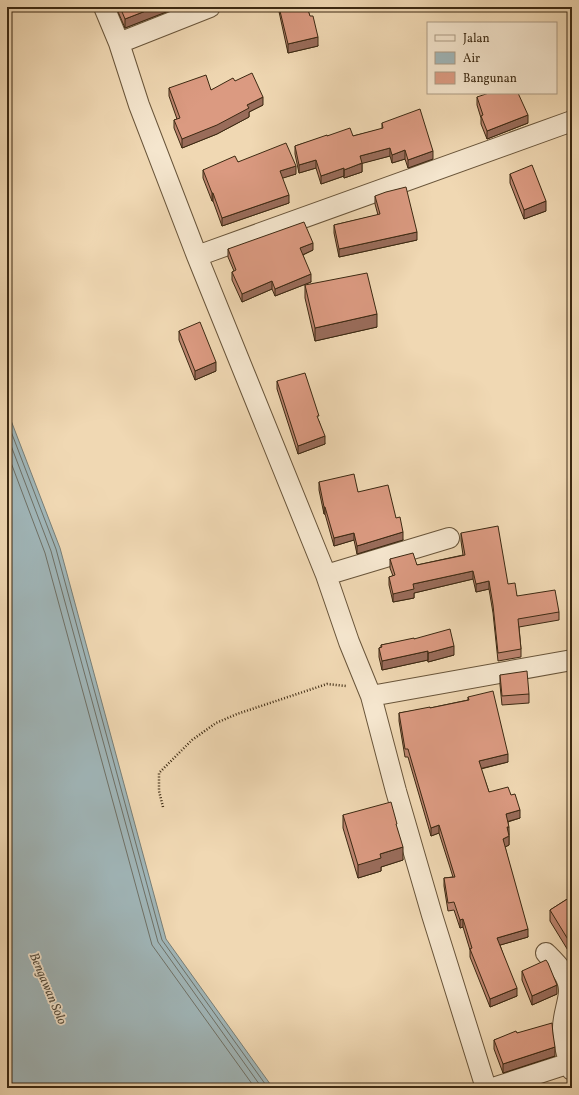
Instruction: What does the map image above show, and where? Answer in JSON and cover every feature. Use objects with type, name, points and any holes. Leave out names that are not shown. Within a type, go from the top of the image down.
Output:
[{"type":"street","points":[[104,7],[119,43],[139,104],[198,256],[326,575],[349,642],[371,696],[398,798],[432,915],[486,1088]]},
{"type":"street","points":[[119,43],[210,7]]},
{"type":"street","points":[[198,256],[572,121]]},
{"type":"street","points":[[326,575],[449,538]]},
{"type":"street","points":[[371,696],[572,660]]},
{"type":"street","points":[[493,1088],[571,1067],[563,1033],[563,1021],[569,985],[559,966],[546,953]]},
{"type":"path","points":[[163,807],[159,791],[159,773],[192,740],[216,724],[237,714],[327,684],[353,686],[371,696]]},
{"type":"water","name":"Bengawan Solo","points":[[7,410],[60,548],[166,939],[273,1088],[7,1088]]},
{"type":"building","points":[[120,7],[156,7],[125,19]]},
{"type":"building","points":[[279,7],[307,7],[310,16],[313,16],[318,37],[288,44]]},
{"type":"building","points":[[252,73],[263,97],[247,105],[249,108],[217,125],[182,139],[174,120],[180,118],[169,88],[206,75],[211,90],[233,78],[235,81]]},
{"type":"building","points":[[486,94],[518,94],[528,115],[487,131],[481,116],[483,115],[477,97]]},
{"type":"building","points":[[420,109],[433,151],[408,160],[405,150],[392,155],[390,148],[360,156],[362,163],[344,170],[344,168],[321,176],[316,160],[299,165],[295,146],[350,128],[353,136],[383,128],[382,123]]},
{"type":"building","points":[[286,143],[296,166],[280,171],[289,195],[222,218],[203,170],[235,156],[238,162]]},
{"type":"building","points":[[532,165],[546,201],[524,210],[510,174]]},
{"type":"building","points":[[406,187],[417,232],[339,249],[334,225],[380,214],[375,196]]},
{"type":"building","points":[[304,222],[313,243],[300,248],[311,274],[275,289],[272,281],[242,294],[232,272],[236,270],[228,249]]},
{"type":"building","points":[[367,273],[377,314],[315,328],[305,285]]},
{"type":"building","points":[[200,322],[216,362],[195,371],[179,331]]},
{"type":"building","points":[[305,373],[319,416],[317,416],[325,436],[298,446],[277,381]]},
{"type":"building","points":[[354,474],[358,492],[388,485],[396,518],[400,517],[403,532],[357,546],[354,533],[334,538],[324,507],[319,482]]},
{"type":"building","points":[[498,526],[508,584],[515,583],[517,596],[555,590],[559,612],[518,619],[521,649],[498,653],[489,581],[476,584],[473,571],[413,584],[414,589],[393,594],[389,577],[395,575],[390,559],[413,553],[417,565],[465,555],[461,533]]},
{"type":"building","points":[[450,629],[454,646],[428,653],[428,651],[382,661],[379,648],[382,647],[381,645],[414,639]]},
{"type":"building","points":[[527,671],[529,694],[502,696],[500,675]]},
{"type":"building","points":[[493,691],[508,754],[479,761],[489,792],[508,787],[511,795],[515,794],[520,810],[506,814],[509,827],[507,827],[509,836],[503,839],[528,929],[497,938],[517,988],[490,999],[470,949],[472,948],[463,919],[460,920],[454,902],[448,903],[444,878],[455,877],[439,825],[431,828],[408,749],[405,749],[399,713],[469,700],[468,697]]},
{"type":"building","points":[[391,802],[403,847],[380,854],[381,858],[358,865],[343,815]]},
{"type":"building","points":[[572,896],[572,946],[550,910]]},
{"type":"building","points":[[546,960],[557,985],[532,996],[522,971]]},
{"type":"building","points":[[552,1023],[555,1047],[503,1064],[494,1040],[516,1031],[517,1033]]}]
